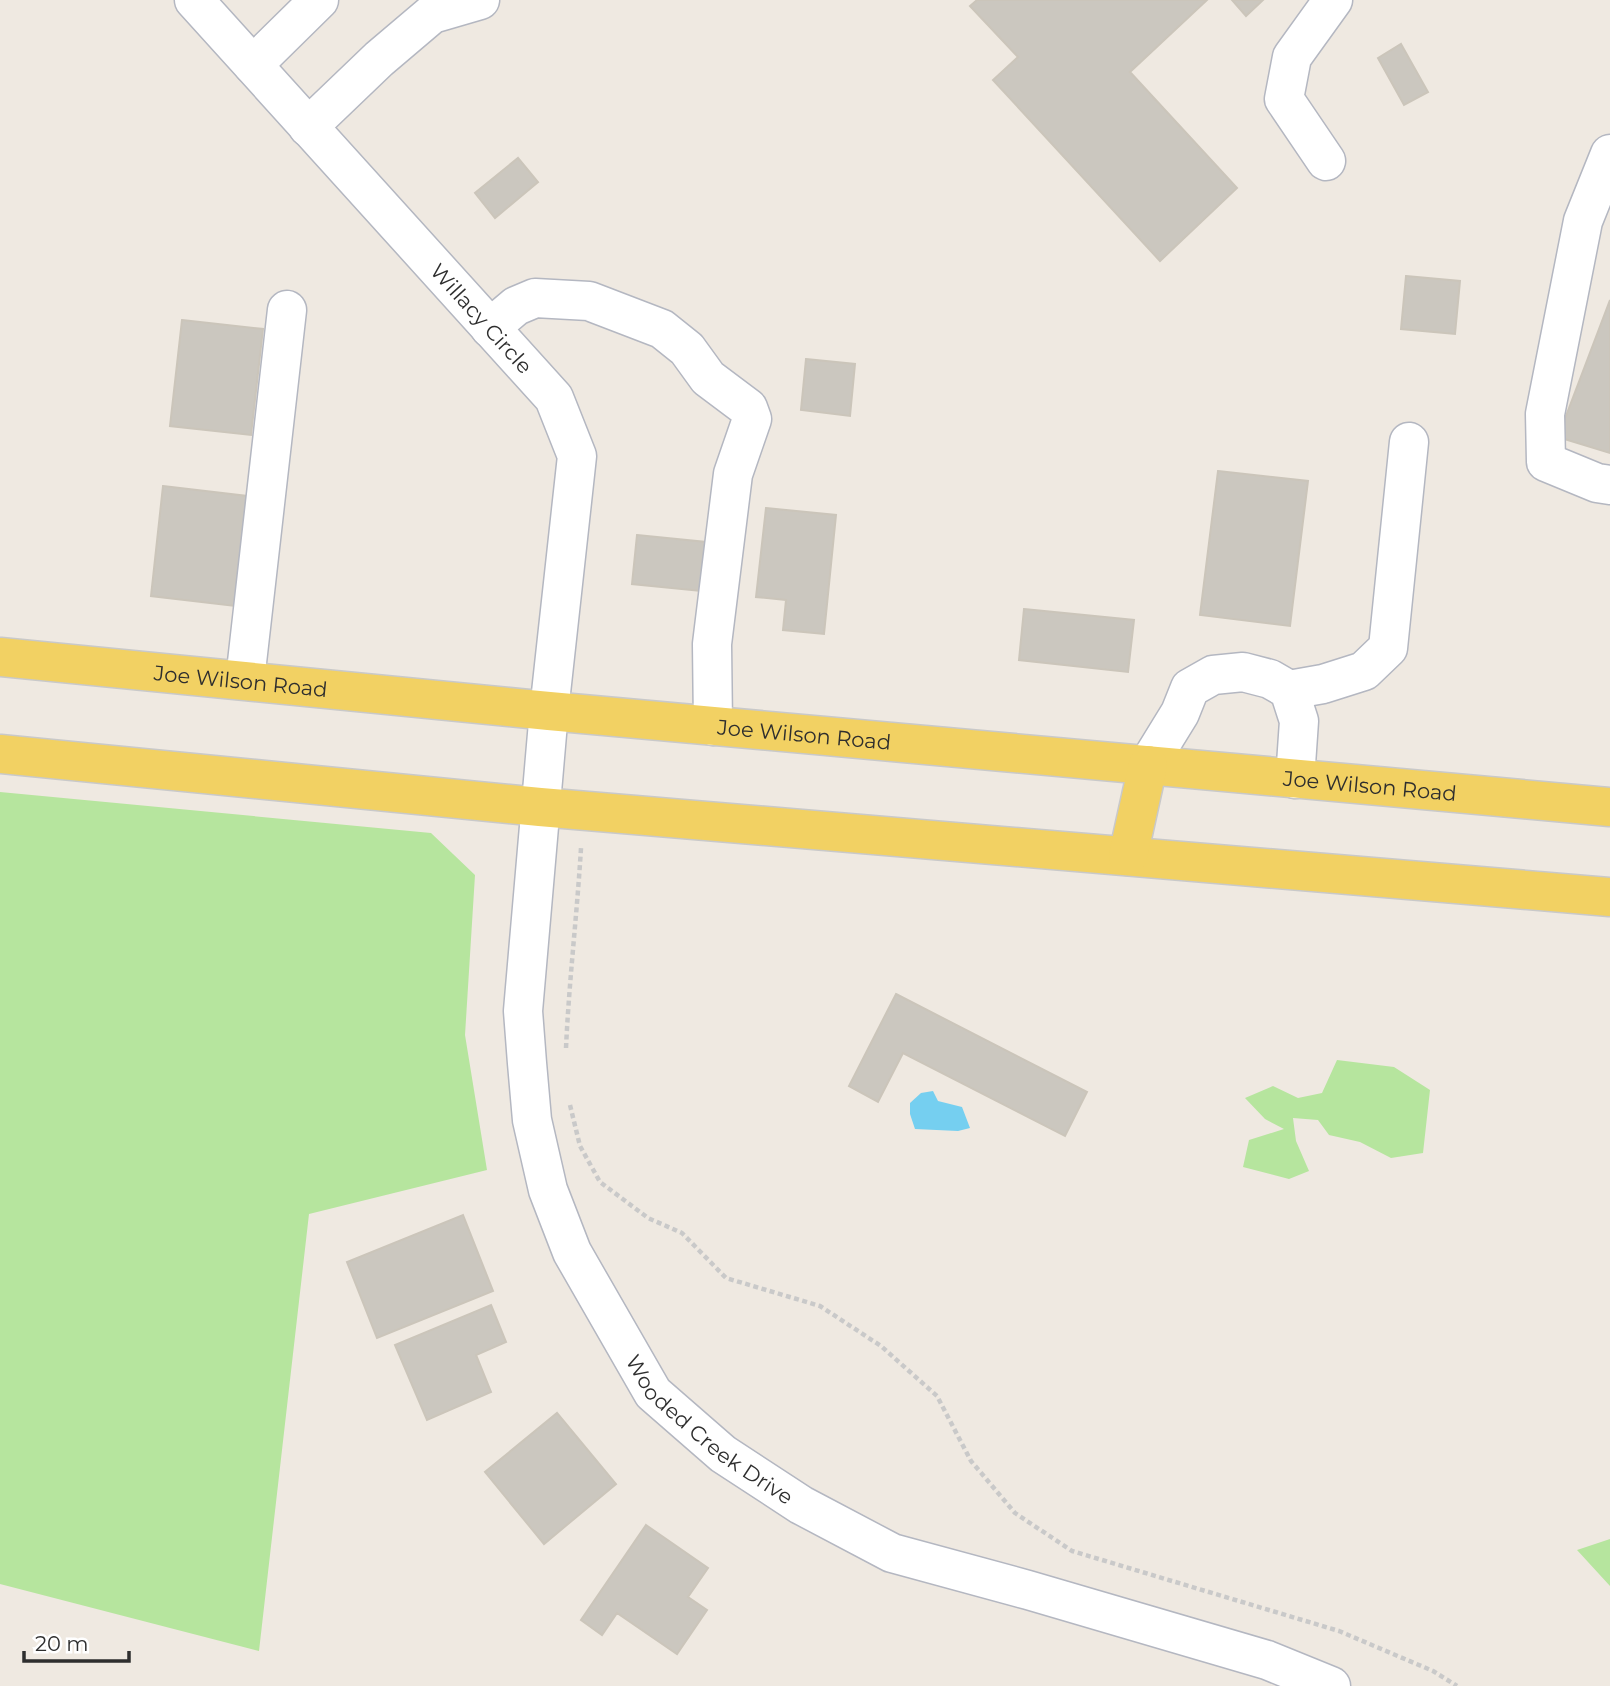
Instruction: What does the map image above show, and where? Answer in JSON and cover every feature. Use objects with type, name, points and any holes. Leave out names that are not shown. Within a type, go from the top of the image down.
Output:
[{"type":"main road","name":"Joe Wilson Road","points":[[0,657],[549,711],[1610,807]]},
{"type":"main road","points":[[0,754],[540,807],[1610,897]]},
{"type":"main road","points":[[1128,856],[1148,765]]},
{"type":"street","name":"Willacy Circle","points":[[194,0],[554,398],[577,456],[540,807]]},
{"type":"street","points":[[253,65],[318,0]]},
{"type":"street","points":[[308,127],[432,13],[480,0]]},
{"type":"street","points":[[1326,162],[1284,99],[1292,57],[1333,0]]},
{"type":"street","points":[[1609,161],[1583,221],[1545,414],[1546,462],[1597,483],[1610,485]]},
{"type":"street","points":[[490,328],[516,306],[535,298],[589,301],[662,328],[687,349],[708,378],[748,408],[752,419],[733,474],[712,644],[713,726]]},
{"type":"street","points":[[245,680],[287,310]]},
{"type":"street","points":[[1148,765],[1180,713],[1190,688],[1213,675],[1243,672],[1270,679],[1289,690],[1323,684],[1364,671],[1388,648],[1409,442]]},
{"type":"street","points":[[1289,690],[1299,721],[1294,779]]},
{"type":"street","name":"Wooded Creek Drive","points":[[540,807],[523,1011],[532,1120],[548,1191],[572,1252],[653,1393],[723,1454],[801,1505],[892,1553],[1267,1660],[1331,1686]]},
{"type":"path","points":[[565,1052],[577,923],[582,810]]},
{"type":"path","points":[[567,1093],[580,1146],[600,1182],[648,1218],[682,1233],[726,1278],[820,1306],[881,1346],[937,1396],[971,1461],[1015,1513],[1072,1551],[1339,1631],[1433,1671],[1457,1686]]},
{"type":"green space","points":[[0,792],[431,833],[475,875],[465,1035],[487,1170],[309,1214],[259,1651],[0,1584]]},
{"type":"green space","points":[[1337,1060],[1394,1067],[1430,1090],[1423,1153],[1391,1158],[1360,1142],[1329,1135],[1318,1120],[1293,1118],[1296,1141],[1309,1171],[1289,1179],[1243,1167],[1249,1140],[1284,1129],[1265,1119],[1245,1098],[1273,1086],[1298,1098],[1322,1093]]},
{"type":"green space","points":[[1610,1539],[1610,1586],[1577,1550]]},
{"type":"water","points":[[933,1091],[938,1101],[962,1107],[970,1128],[958,1131],[915,1129],[910,1103],[921,1093]]},
{"type":"building","points":[[977,0],[1207,0],[1130,72],[1237,188],[1160,261],[993,80],[1018,57],[970,6]]},
{"type":"building","points":[[1232,0],[1263,0],[1246,16]]},
{"type":"building","points":[[1401,44],[1428,92],[1404,105],[1378,58]]},
{"type":"building","points":[[518,158],[538,182],[495,218],[475,193]]},
{"type":"building","points":[[1406,276],[1460,281],[1455,334],[1401,329]]},
{"type":"building","points":[[1610,300],[1610,453],[1558,437]]},
{"type":"building","points":[[182,320],[263,329],[251,435],[170,426]]},
{"type":"building","points":[[806,359],[855,364],[850,416],[801,410]]},
{"type":"building","points":[[1218,471],[1308,481],[1290,626],[1200,615]]},
{"type":"building","points":[[163,486],[247,496],[235,606],[151,596]]},
{"type":"building","points":[[766,508],[836,515],[824,634],[783,630],[786,600],[756,597]]},
{"type":"building","points":[[637,535],[716,543],[711,592],[632,584]]},
{"type":"building","points":[[1024,609],[1134,620],[1128,672],[1019,660]]},
{"type":"building","points":[[896,994],[1087,1092],[1065,1136],[903,1053],[878,1102],[849,1086]]},
{"type":"building","points":[[463,1215],[493,1291],[377,1338],[347,1262]]},
{"type":"building","points":[[491,1305],[506,1342],[476,1355],[491,1392],[427,1420],[395,1345]]},
{"type":"building","points":[[557,1413],[616,1484],[544,1544],[485,1472]]},
{"type":"building","points":[[646,1525],[708,1568],[688,1597],[707,1610],[677,1654],[617,1613],[602,1635],[581,1620]]}]
